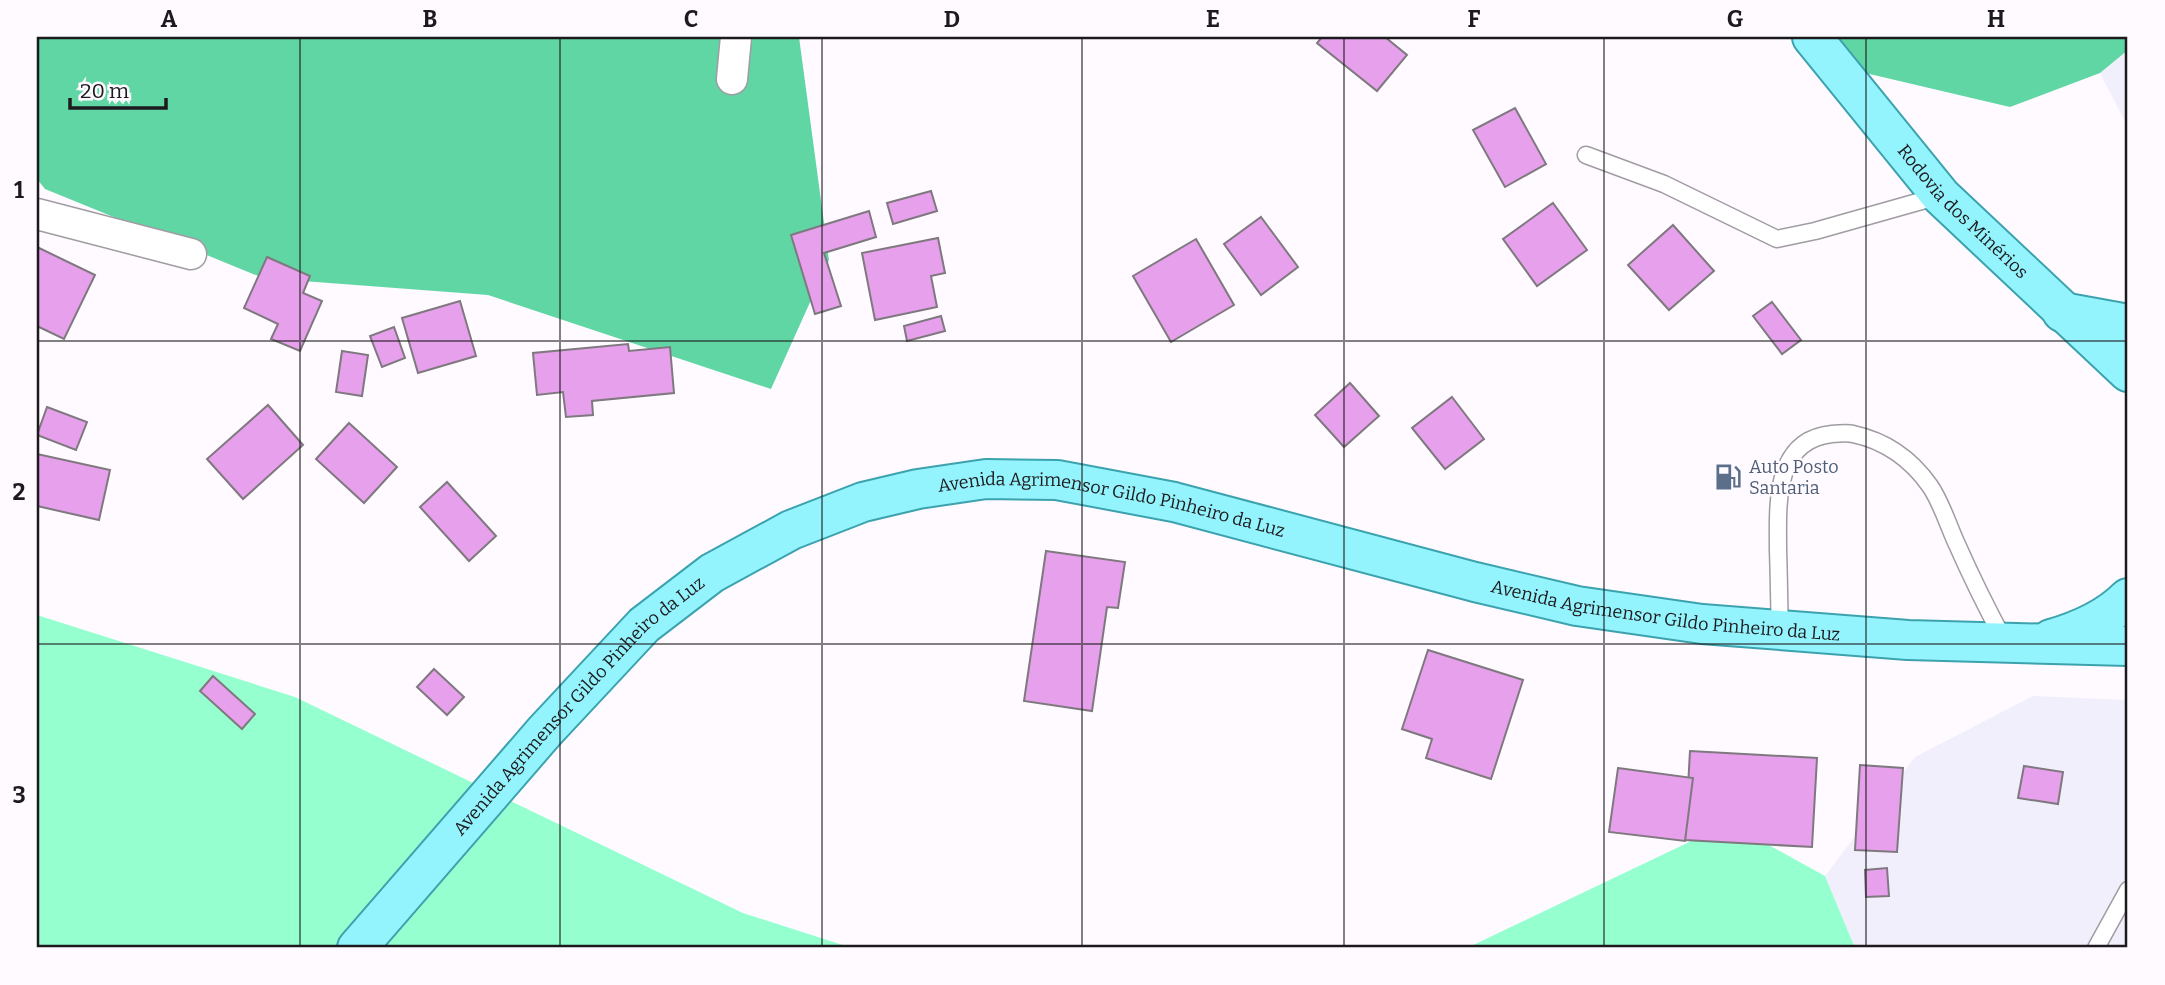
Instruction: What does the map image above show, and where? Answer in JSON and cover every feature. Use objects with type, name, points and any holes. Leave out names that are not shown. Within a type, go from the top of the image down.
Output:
[{"type":"main road","name":"Rodovia dos Minérios","points":[[1812,37],[1941,196],[2128,372]]},
{"type":"main road","points":[[2062,312],[2128,324]]},
{"type":"main road","name":"Avenida Agrimensor Gildo Pinheiro da Luz","points":[[357,948],[545,731],[643,625],[712,573],[792,530],[863,502],[918,489],[986,479],[1057,480],[1174,502],[1462,579],[1577,606],[1702,624],[1908,640],[2128,646]]},
{"type":"main road","name":"Avenida Agrimensor Gildo Pinheiro da Luz","points":[[2021,643],[2070,633],[2124,601]]},
{"type":"street","points":[[732,79],[736,37]]},
{"type":"street","points":[[37,214],[191,254]]},
{"type":"lane","points":[[1586,155],[1664,184],[1777,239],[1941,196]]},
{"type":"lane","points":[[1780,630],[1778,506],[1781,480],[1791,457],[1805,441],[1821,435],[1849,433],[1875,439],[1896,451],[1916,468],[1932,489],[1977,590],[2021,643]]},
{"type":"lane","points":[[2096,948],[2128,890]]},
{"type":"shaded area","points":[[2128,50],[2128,127],[2100,73]]},
{"type":"shaded area","points":[[2033,696],[2128,700],[2128,948],[1855,948],[1825,876],[1915,757]]},
{"type":"green space","points":[[37,37],[799,37],[829,260],[771,389],[488,295],[263,278],[45,189],[37,179]]},
{"type":"green space","points":[[1831,37],[2128,37],[2128,50],[2100,73],[2010,107],[1861,72]]},
{"type":"green space","points":[[37,615],[295,697],[743,913],[852,948],[37,948]]},
{"type":"green space","points":[[1729,823],[1825,876],[1855,948],[1467,948]]},
{"type":"building","points":[[1322,37],[1385,37],[1407,55],[1377,91],[1317,43]]},
{"type":"building","points":[[1515,108],[1546,164],[1505,187],[1473,130]]},
{"type":"building","points":[[931,191],[937,211],[893,224],[887,203]]},
{"type":"building","points":[[1553,203],[1587,250],[1537,286],[1503,239]]},
{"type":"building","points":[[869,211],[876,237],[824,253],[841,306],[815,314],[791,235]]},
{"type":"building","points":[[1261,217],[1298,267],[1261,295],[1224,244]]},
{"type":"building","points":[[1673,225],[1714,271],[1669,310],[1628,265]]},
{"type":"building","points":[[938,238],[945,273],[931,276],[937,307],[875,320],[862,253]]},
{"type":"building","points":[[1196,239],[1234,305],[1171,342],[1133,276]]},
{"type":"building","points":[[37,247],[95,275],[64,339],[37,326]]},
{"type":"building","points":[[267,257],[310,276],[303,293],[322,301],[300,351],[271,339],[278,324],[244,308]]},
{"type":"building","points":[[460,301],[476,356],[418,373],[402,318]]},
{"type":"building","points":[[1772,302],[1801,340],[1782,354],[1753,316]]},
{"type":"building","points":[[941,316],[945,331],[907,341],[904,326]]},
{"type":"building","points":[[394,327],[405,358],[382,367],[370,336]]},
{"type":"building","points":[[628,344],[629,351],[670,347],[674,393],[592,401],[593,415],[566,417],[563,392],[537,395],[533,353]]},
{"type":"building","points":[[342,351],[368,355],[362,396],[336,392]]},
{"type":"building","points":[[1350,383],[1379,416],[1344,447],[1315,415]]},
{"type":"building","points":[[1452,397],[1484,439],[1445,469],[1412,428]]},
{"type":"building","points":[[268,405],[303,445],[243,499],[207,459]]},
{"type":"building","points":[[47,407],[87,422],[76,450],[37,435]]},
{"type":"building","points":[[349,423],[397,467],[364,503],[316,459]]},
{"type":"building","points":[[37,454],[110,470],[99,520],[37,506]]},
{"type":"building","points":[[447,482],[496,536],[469,561],[420,507]]},
{"type":"building","points":[[1046,551],[1125,562],[1118,608],[1107,607],[1092,711],[1024,701]]},
{"type":"building","points":[[1428,650],[1523,680],[1491,779],[1426,758],[1432,739],[1402,729]]},
{"type":"building","points":[[434,669],[464,697],[447,715],[417,687]]},
{"type":"building","points":[[213,676],[255,714],[242,729],[200,691]]},
{"type":"building","points":[[1690,751],[1817,758],[1812,847],[1685,840]]},
{"type":"building","points":[[1860,765],[1903,768],[1897,852],[1855,850]]},
{"type":"building","points":[[2024,766],[2063,772],[2058,804],[2018,798]]},
{"type":"building","points":[[1618,768],[1693,778],[1685,841],[1609,832]]},
{"type":"building","points":[[1887,868],[1889,896],[1866,897],[1865,870]]},
{"type":"place","name":"Auto Posto Santaria","points":[[1728,477]]}]
